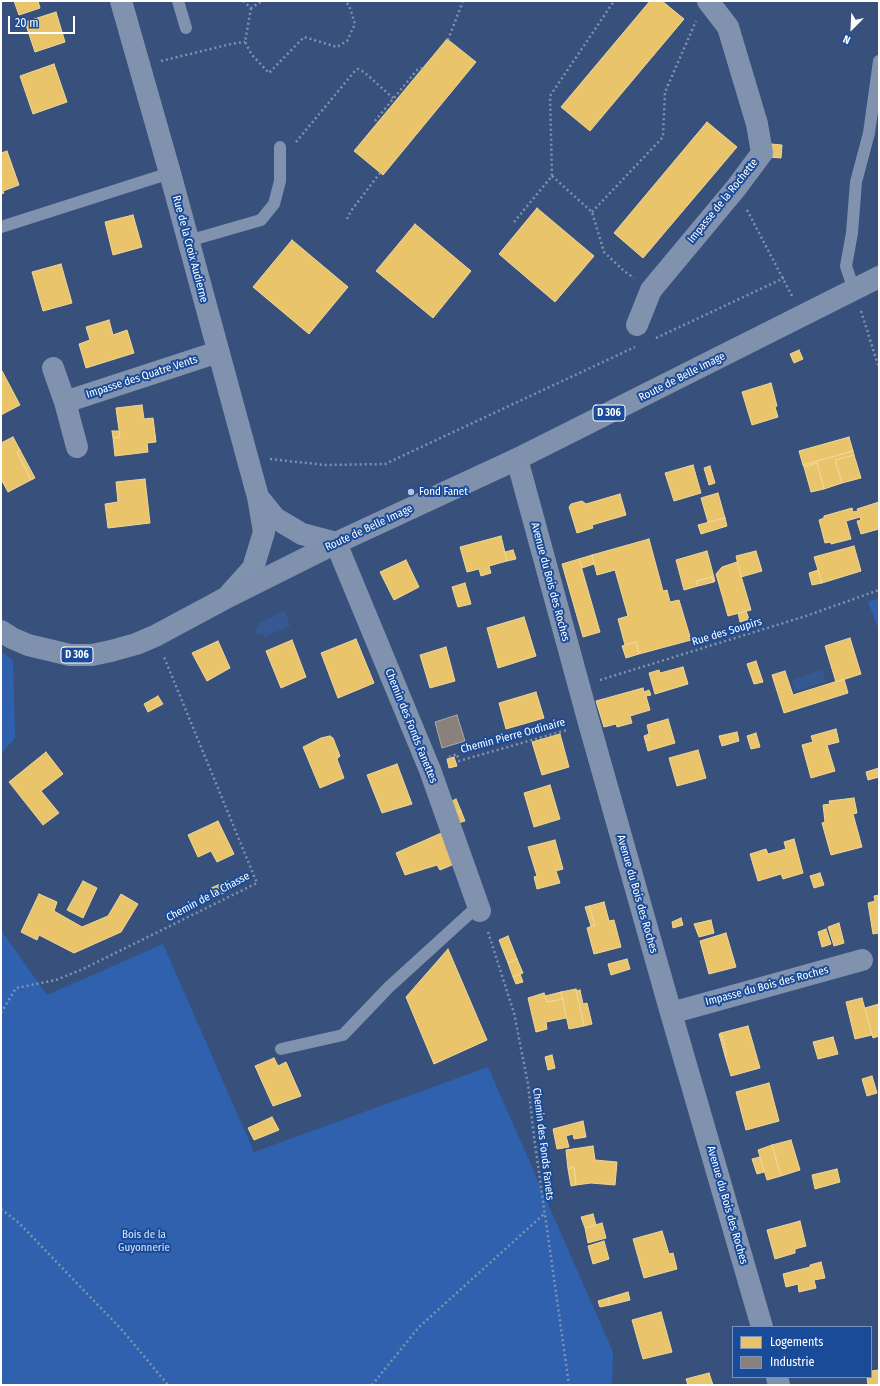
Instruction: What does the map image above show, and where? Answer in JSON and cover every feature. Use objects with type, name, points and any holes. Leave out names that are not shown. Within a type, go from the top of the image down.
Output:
[{"type":"main road","name":"Route de Belle Image","points":[[1,631],[28,645],[70,655],[110,651],[136,644],[155,636],[224,599],[336,543],[517,459],[879,277]]},
{"type":"street","name":"Rue de la Croix Audierne","points":[[121,1],[170,173],[258,497],[264,532],[253,568],[224,599]]},
{"type":"street","name":"Impasse de la Rochette","points":[[638,336],[651,290],[736,188],[762,153],[757,124],[728,27],[703,8]]},
{"type":"street","name":"Impasse des Quatre Vents","points":[[65,402],[218,352]]},
{"type":"street","points":[[52,368],[65,402],[77,447]]},
{"type":"street","name":"Avenue du Bois des Roches","points":[[517,459],[578,687],[762,1326]]},
{"type":"street","name":"Rue de la Croix Audierne","points":[[258,497],[275,518],[302,534],[336,543]]},
{"type":"street","name":"Chemin des Fonds Fanettes","points":[[336,543],[430,770],[479,908]]},
{"type":"street","name":"Impasse du Bois des Roches","points":[[671,1013],[862,960]]},
{"type":"lane","points":[[178,1],[186,28]]},
{"type":"lane","points":[[854,290],[846,266],[852,233],[856,182],[869,133],[879,61]]},
{"type":"lane","points":[[188,241],[261,220],[274,204],[280,181],[280,147]]},
{"type":"lane","points":[[1,228],[170,173]]},
{"type":"lane","points":[[281,1049],[343,1034],[389,987],[479,908]]},
{"type":"path","points":[[243,1],[251,8]]},
{"type":"path","points":[[262,1],[251,8],[245,42],[252,55],[269,73],[304,37],[337,47],[347,41],[355,24],[349,5],[344,1]]},
{"type":"path","points":[[448,40],[463,1]]},
{"type":"path","points":[[514,222],[552,176],[550,96],[614,1]]},
{"type":"path","points":[[592,212],[663,137],[665,92],[703,8]]},
{"type":"path","points":[[166,60],[245,42]]},
{"type":"path","points":[[375,121],[417,70],[422,68]]},
{"type":"path","points":[[280,162],[354,72],[358,70],[364,72],[393,98]]},
{"type":"path","points":[[347,219],[351,211],[380,173]]},
{"type":"path","points":[[552,176],[592,212],[604,252],[624,271],[651,290]]},
{"type":"path","points":[[736,188],[784,278],[802,317]]},
{"type":"path","points":[[653,339],[784,278]]},
{"type":"path","points":[[854,290],[879,368]]},
{"type":"path","points":[[248,456],[325,465],[385,464],[638,336]]},
{"type":"path","name":"Rue des Soupirs","points":[[578,687],[806,616],[879,590]]},
{"type":"path","name":"Chemin de la Chasse","points":[[1,1013],[16,988],[56,980],[83,970],[257,883],[155,636]]},
{"type":"path","name":"Chemin Pierre Ordinaire","points":[[430,770],[446,766],[444,758],[457,754],[459,761],[589,723]]},
{"type":"path","name":"Chemin des Fonds Fanets","points":[[479,908],[514,1013],[528,1084],[544,1214],[569,1385]]},
{"type":"path","points":[[1,1209],[19,1223],[122,1330],[168,1385]]},
{"type":"path","points":[[372,1385],[418,1327],[544,1214]]},
{"type":"green space","points":[[879,599],[879,631],[868,601]]},
{"type":"green space","points":[[1,651],[13,661],[15,738],[1,754]]},
{"type":"green space","name":"Bois de la Guyonnerie","points":[[1,930],[47,995],[163,944],[254,1152],[488,1067],[613,1352],[612,1385],[1,1385]]},
{"type":"shaded area","points":[[285,611],[290,626],[264,637],[263,634],[259,635],[256,633],[259,623]]},
{"type":"shaded area","points":[[822,670],[826,681],[795,691],[791,680]]},
{"type":"building: Logements","points":[[14,1],[38,1],[40,8],[19,15]]},
{"type":"building: Logements","points":[[650,1],[662,1],[684,19],[590,131],[561,107]]},
{"type":"building: Logements","points":[[56,12],[65,42],[35,52],[25,22]]},
{"type":"building: Logements","points":[[447,39],[476,62],[383,175],[354,151]]},
{"type":"building: Logements","points":[[54,64],[67,102],[33,114],[20,76]]},
{"type":"building: Logements","points":[[707,122],[737,147],[643,258],[614,233]]},
{"type":"building: Logements","points":[[771,144],[782,145],[781,158],[770,157]]},
{"type":"building: Logements","points":[[7,151],[19,185],[3,191],[4,193],[1,194],[1,153]]},
{"type":"building: Logements","points":[[537,208],[594,256],[555,302],[499,254]]},
{"type":"building: Logements","points":[[133,215],[142,247],[113,255],[105,222]]},
{"type":"building: Logements","points":[[415,224],[471,271],[433,318],[376,271]]},
{"type":"building: Logements","points":[[292,240],[348,287],[309,334],[253,287]]},
{"type":"building: Logements","points":[[61,264],[72,303],[43,311],[32,272]]},
{"type":"building: Logements","points":[[109,320],[113,335],[127,330],[134,353],[86,368],[79,344],[90,340],[86,327]]},
{"type":"building: Logements","points":[[799,350],[803,359],[794,363],[790,354]]},
{"type":"building: Logements","points":[[1,369],[20,405],[1,415]]},
{"type":"building: Logements","points":[[771,383],[777,406],[775,407],[778,417],[752,425],[742,392]]},
{"type":"building: Logements","points":[[142,405],[144,419],[153,418],[156,442],[147,443],[148,452],[115,456],[113,438],[120,437],[116,408]]},
{"type":"building: Logements","points":[[112,431],[119,431],[120,437],[113,438]]},
{"type":"building: Logements","points":[[13,437],[20,450],[17,452],[31,480],[8,492],[1,479],[1,443]]},
{"type":"building: Logements","points":[[849,437],[853,451],[803,465],[799,451]]},
{"type":"building: Logements","points":[[20,450],[35,478],[31,480],[17,452]]},
{"type":"building: Logements","points":[[853,451],[854,455],[835,460],[842,483],[824,489],[817,463],[804,467],[803,465]]},
{"type":"building: Logements","points":[[854,455],[861,478],[842,483],[835,460]]},
{"type":"building: Logements","points":[[817,463],[824,489],[811,492],[804,467]]},
{"type":"building: Logements","points":[[693,465],[701,493],[674,501],[665,473]]},
{"type":"building: Logements","points":[[710,466],[715,483],[709,485],[704,468]]},
{"type":"building: Logements","points":[[145,479],[150,523],[108,528],[105,504],[118,502],[116,482]]},
{"type":"building: Logements","points":[[718,493],[725,518],[708,522],[701,498]]},
{"type":"building: Logements","points":[[620,494],[626,515],[592,525],[593,528],[577,533],[569,507],[571,504],[582,501],[586,504]]},
{"type":"building: Logements","points":[[879,502],[879,529],[861,534],[857,521],[861,520],[860,517],[846,521],[851,539],[831,544],[831,542],[825,543],[819,520],[824,518],[824,516],[852,508],[853,512],[858,511],[857,509]]},
{"type":"building: Logements","points":[[725,518],[727,526],[701,534],[698,525]]},
{"type":"building: Logements","points":[[501,536],[507,561],[489,566],[491,573],[481,576],[479,569],[467,572],[460,547]]},
{"type":"building: Logements","points":[[649,539],[663,591],[667,590],[670,602],[679,600],[691,640],[639,654],[636,642],[625,645],[618,619],[628,616],[615,570],[597,575],[592,555]]},
{"type":"building: Logements","points":[[854,546],[861,571],[822,583],[814,557]]},
{"type":"building: Logements","points":[[513,550],[516,559],[507,561],[505,552]]},
{"type":"building: Logements","points":[[707,551],[715,581],[714,582],[712,577],[696,581],[698,586],[684,590],[676,560]]},
{"type":"building: Logements","points":[[756,551],[762,571],[741,577],[736,556]]},
{"type":"building: Logements","points":[[592,555],[594,564],[582,568],[579,559]]},
{"type":"building: Logements","points":[[579,559],[600,632],[583,637],[562,564]]},
{"type":"building: Logements","points":[[406,560],[419,587],[394,600],[380,572]]},
{"type":"building: Logements","points":[[737,562],[751,610],[728,616],[716,574],[722,567]]},
{"type":"building: Logements","points":[[818,570],[822,583],[812,585],[809,573]]},
{"type":"building: Logements","points":[[712,577],[714,582],[698,586],[696,581]]},
{"type":"building: Logements","points":[[465,583],[471,604],[458,607],[452,587]]},
{"type":"building: Logements","points":[[746,611],[749,619],[740,622],[738,613]]},
{"type":"building: Logements","points":[[524,617],[536,656],[498,668],[487,628]]},
{"type":"building: Logements","points":[[850,638],[861,674],[836,682],[825,646]]},
{"type":"building: Logements","points":[[356,639],[374,683],[338,698],[321,653]]},
{"type":"building: Logements","points":[[292,640],[306,677],[281,688],[266,651]]},
{"type":"building: Logements","points":[[218,641],[230,668],[207,681],[192,653]]},
{"type":"building: Logements","points":[[636,642],[639,654],[626,658],[622,646]]},
{"type":"building: Logements","points":[[446,647],[455,681],[430,688],[420,655]]},
{"type":"building: Logements","points":[[756,661],[763,682],[754,684],[747,664]]},
{"type":"building: Logements","points":[[683,667],[688,684],[655,694],[649,673],[659,670],[660,673]]},
{"type":"building: Logements","points":[[785,671],[793,695],[844,679],[848,693],[784,713],[772,675]]},
{"type":"building: Logements","points":[[643,688],[644,692],[649,690],[651,695],[646,696],[650,710],[630,716],[632,723],[617,727],[616,724],[604,727],[596,701]]},
{"type":"building: Logements","points":[[536,692],[544,718],[506,729],[499,703]]},
{"type":"building: Logements","points":[[158,696],[163,704],[148,712],[144,704]]},
{"type":"building: Logements","points":[[668,719],[675,743],[648,751],[645,740],[650,738],[647,725]]},
{"type":"building: Logements","points":[[836,729],[839,742],[827,745],[835,771],[811,778],[802,745],[813,742],[811,736]]},
{"type":"building: Logements","points":[[737,732],[739,741],[722,746],[719,736]]},
{"type":"building: Logements","points":[[756,733],[760,747],[751,749],[747,736]]},
{"type":"building: Logements","points":[[560,734],[569,767],[542,775],[532,742]]},
{"type":"building: Logements","points":[[649,734],[650,738],[645,740],[644,736]]},
{"type":"building: Logements","points":[[330,736],[333,738],[340,756],[337,759],[344,778],[320,788],[303,747],[321,738]]},
{"type":"building: Logements","points":[[698,750],[706,778],[677,786],[669,758]]},
{"type":"building: Logements","points":[[46,752],[63,774],[41,791],[59,813],[43,825],[9,782]]},
{"type":"building: Logements","points":[[454,757],[457,766],[449,768],[447,759]]},
{"type":"building: Logements","points":[[397,764],[412,804],[382,813],[367,775]]},
{"type":"building: Logements","points":[[879,768],[879,777],[868,780],[866,772]]},
{"type":"building: Logements","points":[[550,785],[560,819],[534,827],[524,793]]},
{"type":"building: Logements","points":[[854,798],[857,813],[853,814],[862,847],[831,855],[822,823],[825,822],[823,805],[830,804],[829,801]]},
{"type":"building: Logements","points":[[456,799],[461,811],[454,813],[450,802]]},
{"type":"building: Logements","points":[[461,811],[465,821],[458,823],[454,813]]},
{"type":"building: Logements","points":[[218,821],[234,854],[217,862],[211,851],[198,857],[188,835]]},
{"type":"building: Logements","points":[[446,831],[459,862],[440,870],[437,865],[405,875],[396,853]]},
{"type":"building: Logements","points":[[794,839],[803,873],[783,879],[781,874],[758,881],[750,854],[766,849],[768,854],[786,849],[784,842]]},
{"type":"building: Logements","points":[[555,840],[563,869],[556,871],[560,883],[537,889],[534,877],[537,876],[528,847]]},
{"type":"building: Logements","points":[[820,873],[824,885],[814,888],[810,876]]},
{"type":"building: Logements","points":[[83,881],[97,888],[83,918],[67,910]]},
{"type":"building: Logements","points":[[227,881],[231,890],[212,898],[209,889]]},
{"type":"building: Logements","points":[[39,894],[57,902],[54,911],[82,927],[108,916],[121,894],[138,904],[121,932],[74,953],[39,935],[37,940],[21,932]]},
{"type":"building: Logements","points":[[879,895],[879,933],[873,934],[868,903],[875,901],[874,896]]},
{"type":"building: Logements","points":[[604,902],[609,921],[614,920],[621,947],[594,954],[587,928],[595,925],[589,906]]},
{"type":"building: Logements","points":[[589,906],[595,925],[591,926],[585,907]]},
{"type":"building: Logements","points":[[681,918],[683,925],[673,928],[672,922]]},
{"type":"building: Logements","points":[[711,920],[714,933],[699,937],[694,924]]},
{"type":"building: Logements","points":[[839,923],[844,943],[834,946],[828,927]]},
{"type":"building: Logements","points":[[826,929],[831,944],[822,947],[818,932]]},
{"type":"building: Logements","points":[[726,933],[736,967],[709,974],[700,941]]},
{"type":"building: Logements","points":[[508,936],[517,959],[508,963],[499,940]]},
{"type":"building: Logements","points":[[448,949],[487,1040],[434,1064],[406,997]]},
{"type":"building: Logements","points":[[517,959],[523,973],[513,977],[508,963]]},
{"type":"building: Logements","points":[[627,959],[630,969],[611,975],[608,964]]},
{"type":"building: Logements","points":[[520,974],[523,982],[516,984],[513,977]]},
{"type":"building: Logements","points":[[576,989],[584,1026],[569,1029],[561,992]]},
{"type":"building: Logements","points":[[580,990],[583,1004],[587,1003],[592,1024],[584,1026],[576,991]]},
{"type":"building: Logements","points":[[561,992],[563,999],[547,1002],[545,996]]},
{"type":"building: Logements","points":[[544,993],[547,1002],[563,999],[566,1018],[546,1022],[547,1029],[536,1032],[528,998]]},
{"type":"building: Logements","points":[[862,998],[872,1035],[855,1039],[846,1002]]},
{"type":"building: Logements","points":[[879,1004],[879,1036],[873,1038],[865,1008]]},
{"type":"building: Logements","points":[[748,1026],[760,1068],[731,1076],[725,1056],[727,1055],[721,1033]]},
{"type":"building: Logements","points":[[721,1033],[727,1055],[725,1056],[719,1034]]},
{"type":"building: Logements","points":[[833,1037],[838,1054],[818,1059],[813,1042]]},
{"type":"building: Logements","points":[[552,1055],[555,1068],[548,1070],[545,1057]]},
{"type":"building: Logements","points":[[274,1058],[278,1066],[286,1062],[301,1096],[273,1106],[255,1066]]},
{"type":"building: Logements","points":[[872,1076],[877,1093],[867,1096],[862,1079]]},
{"type":"building: Logements","points":[[769,1083],[779,1121],[746,1130],[736,1092]]},
{"type":"building: Logements","points":[[272,1117],[279,1130],[254,1140],[248,1128]]},
{"type":"building: Logements","points":[[583,1121],[586,1137],[574,1139],[573,1134],[566,1136],[569,1147],[557,1149],[553,1129]]},
{"type":"building: Logements","points":[[791,1140],[800,1170],[781,1176],[772,1145]]},
{"type":"building: Logements","points":[[772,1145],[781,1176],[767,1180],[758,1150]]},
{"type":"building: Logements","points":[[593,1146],[595,1160],[617,1162],[615,1185],[591,1183],[576,1185],[574,1167],[568,1169],[566,1150]]},
{"type":"building: Logements","points":[[760,1157],[764,1172],[757,1174],[752,1159]]},
{"type":"building: Logements","points":[[574,1167],[576,1185],[571,1186],[568,1169]]},
{"type":"building: Logements","points":[[837,1169],[840,1182],[815,1189],[812,1175]]},
{"type":"building: Logements","points":[[593,1214],[596,1225],[585,1228],[581,1217]]},
{"type":"building: Logements","points":[[800,1221],[806,1246],[795,1249],[795,1253],[775,1259],[767,1230]]},
{"type":"building: Logements","points":[[602,1223],[606,1238],[588,1243],[585,1228]]},
{"type":"building: Logements","points":[[662,1231],[669,1254],[673,1253],[677,1269],[644,1278],[633,1239]]},
{"type":"building: Logements","points":[[604,1241],[609,1259],[593,1264],[588,1246]]},
{"type":"building: Logements","points":[[821,1262],[825,1278],[814,1280],[816,1288],[799,1292],[798,1284],[786,1287],[783,1274],[810,1267],[810,1265]]},
{"type":"building: Logements","points":[[628,1292],[630,1300],[610,1305],[608,1298]]},
{"type":"building: Logements","points":[[608,1298],[610,1305],[600,1307],[598,1301]]},
{"type":"building: Logements","points":[[661,1312],[672,1352],[643,1359],[632,1320]]},
{"type":"building: Logements","points":[[879,1370],[879,1385],[868,1385],[867,1378],[872,1378],[872,1371]]},
{"type":"building: Logements","points":[[709,1373],[713,1385],[688,1385],[686,1379]]},
{"type":"building: Industrie","points":[[457,715],[465,741],[442,748],[435,722]]},
{"type":"place","name":"Fond Fanet","points":[[411,492]]}]
